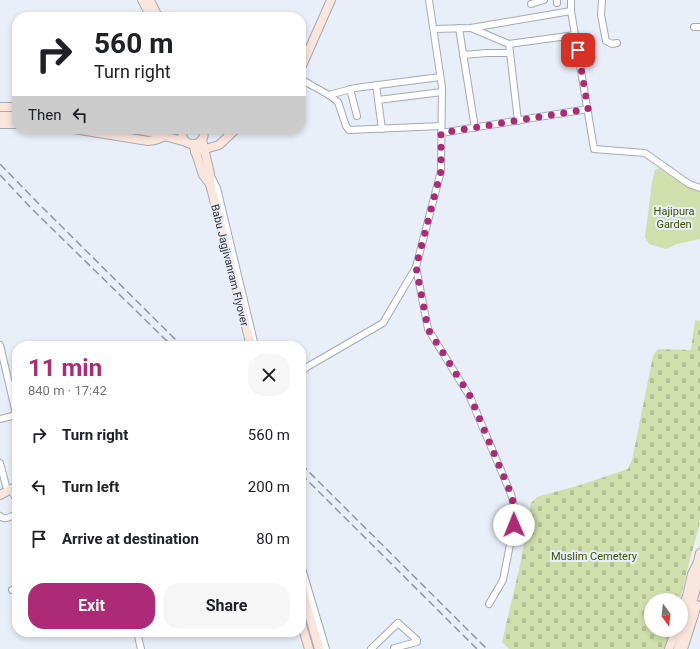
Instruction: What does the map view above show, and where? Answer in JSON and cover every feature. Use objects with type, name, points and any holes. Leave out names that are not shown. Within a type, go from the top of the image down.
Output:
[{"type":"main road","points":[[142,0],[148,12]]},
{"type":"main road","points":[[150,0],[156,12]]},
{"type":"main road","points":[[306,57],[332,0]]},
{"type":"main road","points":[[0,107],[12,107]]},
{"type":"main road","points":[[0,116],[12,116]]},
{"type":"main road","points":[[0,124],[12,124]]},
{"type":"main road","points":[[105,134],[148,141],[155,140],[162,134]]},
{"type":"main road","points":[[169,134],[191,146],[204,150],[219,145],[231,134]]},
{"type":"main road","points":[[182,134],[191,146],[203,175],[210,184]]},
{"type":"main road","points":[[204,134],[202,140],[210,174],[210,184]]},
{"type":"main road","points":[[191,146],[202,140]]},
{"type":"main road","name":"Babu Jagjivanram Flyover","points":[[210,184],[250,341]]},
{"type":"main road","points":[[0,495],[11,487]]},
{"type":"main road","points":[[678,649],[696,580],[700,553]]},
{"type":"main road","points":[[688,593],[692,574],[698,562]]},
{"type":"main road","points":[[688,605],[700,572]]},
{"type":"main road","points":[[683,649],[694,617],[700,593]]},
{"type":"main road","points":[[306,605],[318,649]]},
{"type":"main road","points":[[305,637],[309,649]]},
{"type":"main road","points":[[669,649],[673,637]]},
{"type":"main road","points":[[674,649],[678,637]]},
{"type":"street","points":[[306,368],[383,323],[416,267],[441,171],[442,92],[430,0]]},
{"type":"street","points":[[531,4],[544,0]]},
{"type":"street","points":[[571,0],[571,11],[594,149],[645,153],[689,184],[700,188]]},
{"type":"street","points":[[602,0],[601,15],[606,41],[612,44],[616,43]]},
{"type":"street","points":[[434,30],[470,28],[571,11]]},
{"type":"street","points":[[459,28],[475,128]]},
{"type":"street","points":[[470,28],[509,44],[575,35]]},
{"type":"street","points":[[509,44],[518,121]]},
{"type":"street","points":[[463,55],[487,52],[510,53]]},
{"type":"street","points":[[329,95],[350,89],[440,77]]},
{"type":"street","points":[[306,82],[338,102],[346,126],[349,130],[441,126]]},
{"type":"street","points":[[376,85],[382,129]]},
{"type":"street","points":[[350,89],[357,116]]},
{"type":"street","points":[[378,100],[442,92]]},
{"type":"street","points":[[441,133],[588,109]]},
{"type":"street","points":[[210,174],[217,188],[254,341]]},
{"type":"street","points":[[416,267],[428,329],[470,396],[511,494],[516,514],[504,580],[489,604]]},
{"type":"street","points":[[0,345],[12,395]]},
{"type":"street","points":[[0,419],[12,417]]},
{"type":"street","points":[[0,463],[11,487]]},
{"type":"street","points":[[0,516],[7,518],[12,516]]},
{"type":"street","points":[[306,582],[326,649]]},
{"type":"street","points":[[371,649],[398,623],[417,640],[417,642],[394,648]]},
{"type":"street","points":[[138,637],[141,649]]},
{"type":"green space","name":"Hajipura Garden","points":[[659,168],[689,187],[700,191],[700,239],[677,244],[666,249],[649,244],[645,237],[652,182],[655,170]]},
{"type":"green space","name":"Muslim Cemetery","points":[[695,320],[700,321],[699,526],[682,593],[644,593],[644,637],[671,637],[668,649],[509,649],[502,642],[520,565],[531,503],[537,497],[628,469],[632,460],[653,356],[658,349],[691,350]]},
{"type":"railway","points":[[0,164],[177,341]]},
{"type":"railway","points":[[0,175],[32,209],[167,341]]},
{"type":"railway","points":[[306,469],[487,649]]},
{"type":"railway","points":[[306,479],[477,649]]},
{"type":"route","points":[[514,525],[516,514],[511,494],[470,396],[428,329],[416,267],[441,171],[441,133],[588,109],[578,50]]}]
